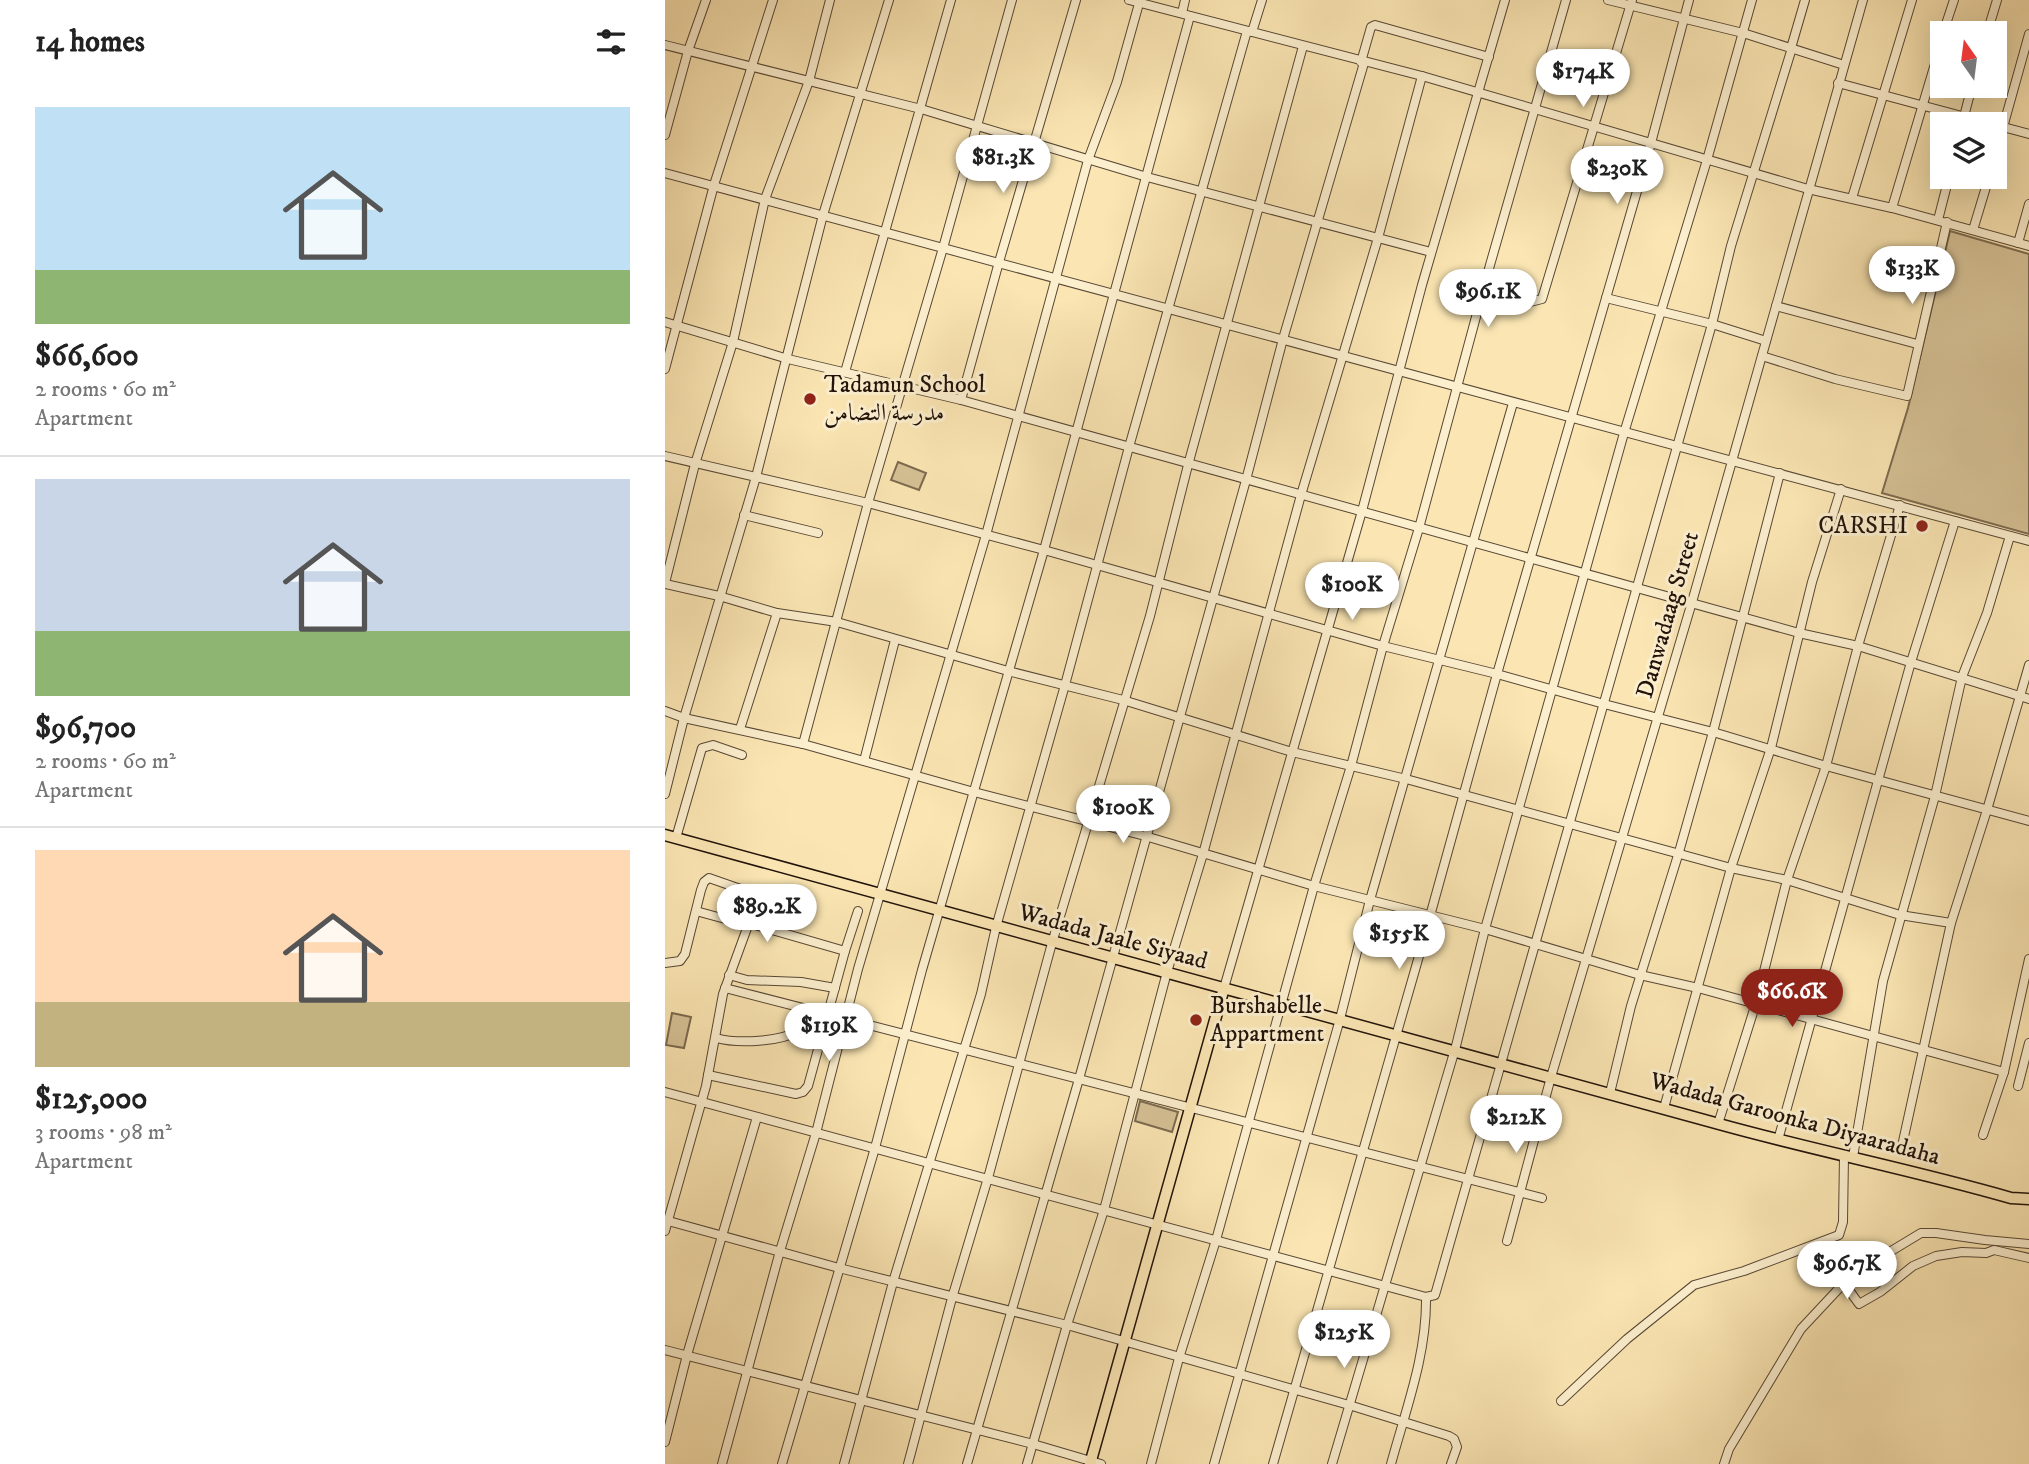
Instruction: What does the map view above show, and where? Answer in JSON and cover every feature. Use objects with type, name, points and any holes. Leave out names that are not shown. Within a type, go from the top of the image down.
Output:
[{"type":"main road","name":"Wadada Jaale Siyaad","points":[[671,837],[1551,1077]]},
{"type":"main road","points":[[1094,1463],[1124,1343],[1224,988]]},
{"type":"main road","name":"Wadada Garoonka Diyaaradaha","points":[[1551,1077],[1778,1140],[2011,1198],[2029,1199]]},
{"type":"street","points":[[665,135],[688,51],[706,0]]},
{"type":"street","points":[[665,369],[714,185],[773,0]]},
{"type":"street","points":[[831,0],[809,81],[765,199],[733,342],[695,464],[665,583],[777,613],[837,622],[1007,671],[1123,700],[1292,752],[1623,836],[1731,868],[1787,880],[1900,915],[1951,923]]},
{"type":"street","points":[[665,794],[719,596],[756,477],[824,215],[889,0]]},
{"type":"street","points":[[845,372],[951,0]]},
{"type":"street","points":[[803,744],[868,503],[1012,0]]},
{"type":"street","points":[[961,400],[1076,0]]},
{"type":"street","points":[[1129,0],[1422,76],[1808,190],[1892,208],[2029,246]]},
{"type":"street","points":[[782,1464],[875,1148],[939,910],[975,792],[1115,294],[1147,177],[1186,14],[1185,0]]},
{"type":"street","points":[[844,1464],[893,1282],[981,994],[996,927],[1099,565],[1200,192],[1262,0]]},
{"type":"street","points":[[1224,988],[1362,511],[1431,252],[1505,0]]},
{"type":"street","points":[[1151,1464],[1314,886],[1419,528],[1566,0]]},
{"type":"street","points":[[1608,0],[1631,2],[1844,65]]},
{"type":"street","points":[[1273,1464],[1570,418],[1651,144],[1689,0]]},
{"type":"street","points":[[1332,1464],[1454,1051],[1485,929],[1625,433],[1752,0]]},
{"type":"street","points":[[665,1092],[1426,1297],[1435,1295],[1712,324],[1731,246],[1755,174],[1805,0]]},
{"type":"street","name":"Danwadaag Street","points":[[1507,1241],[1551,1077],[1692,602],[1863,0]]},
{"type":"street","points":[[1852,198],[1912,0]]},
{"type":"street","points":[[1947,21],[1954,0]]},
{"type":"street","points":[[1991,21],[1997,0]]},
{"type":"street","points":[[722,1464],[780,1251],[816,1133],[858,969],[986,535],[1088,160],[1117,82],[1139,2]]},
{"type":"street","points":[[1485,285],[1530,302],[1542,299],[1631,2]]},
{"type":"street","points":[[967,1464],[1079,1079],[1371,27],[1375,25],[1489,58]]},
{"type":"street","points":[[2007,115],[2029,34]]},
{"type":"street","points":[[665,45],[921,109],[976,128],[1200,192],[1431,252]]},
{"type":"street","points":[[908,1464],[1052,943],[1159,583],[1188,465],[1303,46]]},
{"type":"street","points":[[1027,1464],[1104,1210],[1167,972],[1203,854],[1301,495],[1378,238],[1422,76]]},
{"type":"street","points":[[1892,208],[1930,78]]},
{"type":"street","points":[[1838,83],[1922,104],[1942,112]]},
{"type":"street","points":[[2007,127],[2029,134]]},
{"type":"street","points":[[665,173],[2029,541]]},
{"type":"street","points":[[1762,356],[1835,379],[1907,396],[1947,189]]},
{"type":"street","points":[[1973,230],[1985,189]]},
{"type":"street","points":[[2018,243],[2029,204]]},
{"type":"street","points":[[1605,298],[1712,324],[1766,341]]},
{"type":"street","points":[[1776,306],[1917,344]]},
{"type":"street","points":[[665,321],[788,359],[961,400],[1799,633],[1858,646],[2025,698]]},
{"type":"street","points":[[1214,1464],[1340,1019],[1370,900],[1513,403]]},
{"type":"street","points":[[665,456],[868,503],[1044,550],[1383,646],[1713,732],[2029,821]]},
{"type":"street","points":[[1610,1093],[1630,1006],[1658,911],[1679,852],[1713,732],[1780,473]]},
{"type":"street","points":[[1664,1108],[1731,868],[1771,748],[1799,633],[1841,489]]},
{"type":"street","points":[[1718,1124],[1756,1003],[1787,880],[1826,766],[1858,646],[1901,505]]},
{"type":"street","points":[[744,515],[818,533]]},
{"type":"street","points":[[1778,1140],[1911,662],[1955,521]]},
{"type":"street","points":[[1561,1401],[1627,1339],[1685,1290],[1839,1235],[1843,1222],[1848,1156],[1874,1035],[1882,981],[1935,796],[1962,677],[1987,613],[2010,536]]},
{"type":"street","points":[[740,729],[777,613]]},
{"type":"street","points":[[865,761],[895,640]]},
{"type":"street","points":[[1902,1146],[1951,923],[2025,698],[2029,666]]},
{"type":"street","points":[[665,711],[684,718],[803,744],[1146,836],[1314,886],[1485,929],[1640,975],[1756,1003],[2004,1072]]},
{"type":"street","points":[[671,837],[702,748],[713,745],[742,755]]},
{"type":"street","points":[[665,963],[680,961],[685,954],[704,882],[709,878],[752,893],[758,898],[725,988],[709,1075],[665,1231]]},
{"type":"street","points":[[696,911],[845,951]]},
{"type":"street","points":[[709,1075],[796,1094],[803,1092],[808,1086],[858,911]]},
{"type":"street","points":[[1983,1135],[2025,998],[2029,961]]},
{"type":"street","points":[[729,975],[747,981],[801,982],[835,988]]},
{"type":"street","points":[[725,988],[1542,1198]]},
{"type":"street","points":[[716,1038],[737,1041],[766,1040],[792,1033],[801,1030],[812,1011]]},
{"type":"street","points":[[2018,1086],[2029,1043]]},
{"type":"street","points":[[665,1442],[687,1355],[757,1117]]},
{"type":"street","points":[[666,1221],[1010,1313],[1067,1325],[1349,1405],[1454,1439],[1457,1447],[1451,1464]]},
{"type":"street","points":[[1724,1464],[1729,1448],[1801,1329],[1844,1283],[1921,1233],[2029,1244]]},
{"type":"street","points":[[1844,1283],[1859,1304],[1880,1292],[1913,1266],[1936,1256],[1994,1250],[2029,1258]]},
{"type":"street","points":[[1391,1464],[1417,1376],[1425,1325],[1426,1297]]},
{"type":"street","points":[[665,1350],[1033,1444],[1094,1463]]},
{"type":"shaded area","points":[[1950,231],[2029,254],[2029,534],[1882,493],[1908,408]]},
{"type":"shaded area","points":[[898,462],[926,473],[919,490],[891,480]]},
{"type":"shaded area","points":[[672,1013],[691,1017],[684,1048],[666,1045]]},
{"type":"shaded area","points":[[1140,1101],[1178,1112],[1172,1132],[1135,1121]]},
{"type":"place","name":"Tadamun School مدرسة التضامن","points":[[810,399]]},
{"type":"place","name":"CARSHI","points":[[1922,526]]},
{"type":"place","name":"Burshabelle Appartment","points":[[1196,1020]]}]
